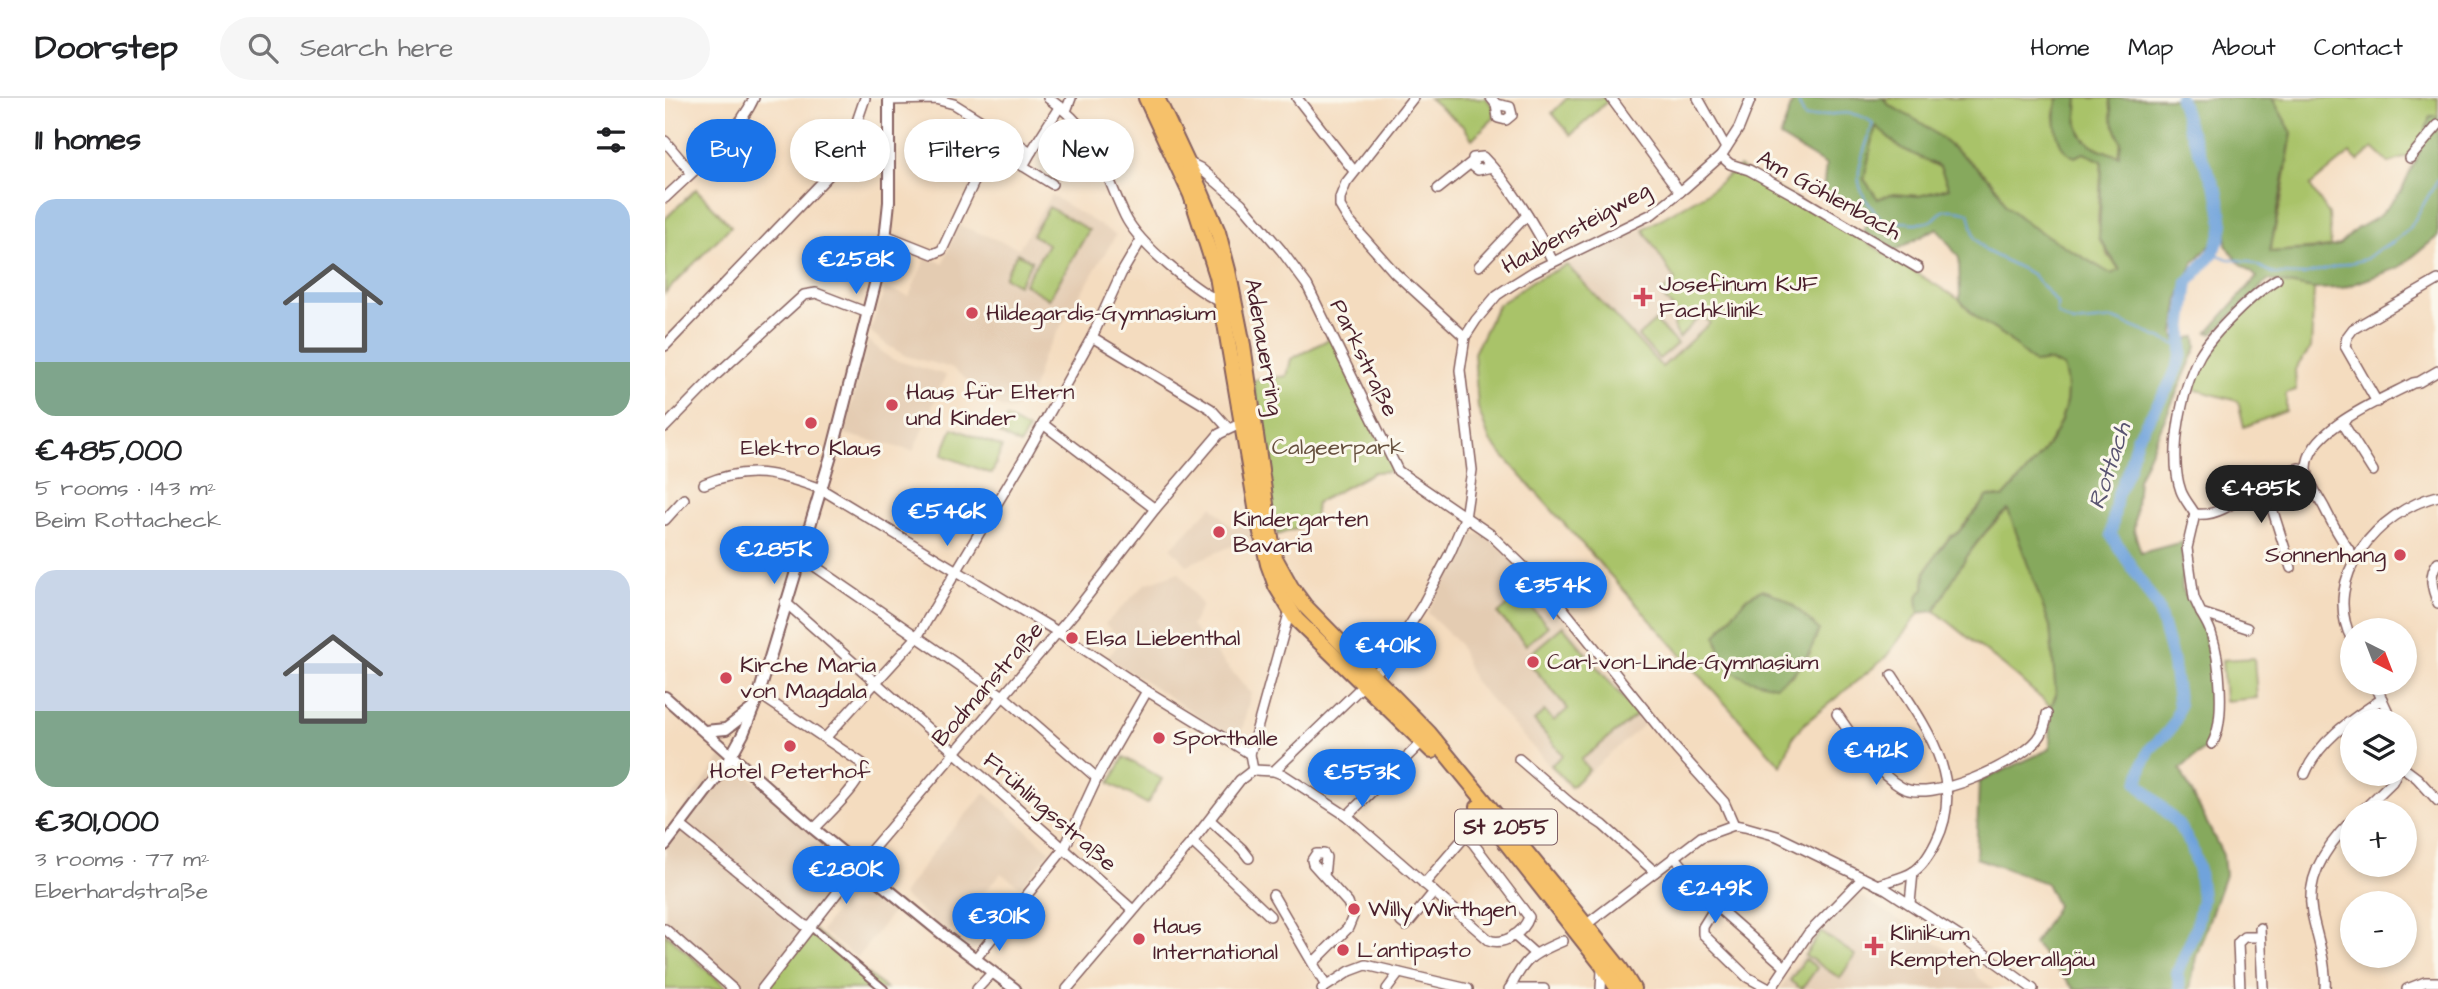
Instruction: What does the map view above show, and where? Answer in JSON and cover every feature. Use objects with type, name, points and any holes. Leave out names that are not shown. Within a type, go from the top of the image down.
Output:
[{"type":"main road","name":"Adenauerring","points":[[1146,98],[1218,232],[1227,308],[1275,558],[1305,606],[1467,792],[1581,929],[1620,968],[1633,989]]},
{"type":"main road","name":"Adenauerring","points":[[1157,98],[1183,164],[1227,308]]},
{"type":"main road","name":"Adenauerring","points":[[1248,421],[1263,547],[1276,586],[1290,610],[1309,632],[1369,680],[1438,744],[1581,929],[1618,989]]},
{"type":"street","points":[[740,119],[754,98]]},
{"type":"street","points":[[665,346],[831,173],[850,142],[865,98]]},
{"type":"street","points":[[1048,98],[1085,130],[1100,153],[1126,219],[1141,240],[1193,284],[1227,308]]},
{"type":"street","points":[[1024,164],[1071,98]]},
{"type":"street","points":[[1297,98],[1354,171]]},
{"type":"street","points":[[1413,98],[1354,171],[1342,190],[1340,198],[1343,212],[1395,272],[1465,337]]},
{"type":"street","points":[[1611,98],[1680,192]]},
{"type":"street","name":"Am Göhlenbach","points":[[1698,98],[1717,129],[1730,164],[1749,170],[1798,197],[1918,268]]},
{"type":"street","name":"Haubensteigweg","points":[[1274,771],[1369,680],[1389,657],[1422,606],[1465,518],[1472,470],[1460,370],[1465,337],[1476,320],[1497,295],[1553,262],[1652,214],[1680,192],[1724,152],[1739,128],[1751,98]]},
{"type":"street","points":[[665,845],[732,756],[754,707],[821,489],[880,269],[889,202],[889,99],[945,101],[964,108],[980,119]]},
{"type":"street","points":[[2410,159],[2438,125]]},
{"type":"street","points":[[1717,129],[1739,128]]},
{"type":"street","points":[[665,141],[686,166]]},
{"type":"street","points":[[1024,148],[1031,152]]},
{"type":"street","points":[[1438,188],[1477,156],[1483,157],[1539,232],[1553,262]]},
{"type":"street","name":"Parkstraße","points":[[1183,164],[1200,168],[1241,203],[1274,240],[1307,285],[1398,471],[1490,534],[1548,590],[1677,750],[1724,802],[1734,825]]},
{"type":"street","points":[[1024,167],[1052,184]]},
{"type":"street","points":[[665,198],[686,177]]},
{"type":"street","points":[[885,235],[933,254],[942,250],[974,182]]},
{"type":"street","points":[[1479,266],[1527,215]]},
{"type":"street","points":[[826,737],[917,637],[1043,424],[1092,337],[1121,274],[1141,240]]},
{"type":"street","points":[[1193,284],[1205,285],[1217,276]]},
{"type":"street","points":[[2212,744],[2218,734],[2220,722],[2220,693],[2211,634],[2194,598],[2187,548],[2195,514],[2181,492],[2175,451],[2183,408],[2200,355],[2246,304],[2277,279]]},
{"type":"street","points":[[2377,402],[2345,346],[2347,337],[2353,329],[2438,280]]},
{"type":"street","points":[[665,427],[715,376],[804,295],[816,293],[867,313]]},
{"type":"street","points":[[1092,337],[1211,409],[1228,428]]},
{"type":"street","points":[[2355,558],[2343,543],[2307,471],[2308,457],[2317,441],[2331,428],[2438,371]]},
{"type":"street","name":"Bodmanstraße","points":[[762,989],[858,866],[1058,632],[1155,509],[1219,434],[1248,421]]},
{"type":"street","points":[[2342,422],[2373,471]]},
{"type":"street","points":[[1043,424],[1155,509]]},
{"type":"street","points":[[2195,514],[2214,513],[2227,507],[2273,476],[2299,468],[2307,471]]},
{"type":"street","points":[[704,484],[727,474],[751,472],[784,476],[821,489],[1058,632],[1250,754]]},
{"type":"street","points":[[2273,476],[2270,502],[2291,568]]},
{"type":"street","points":[[2344,618],[2346,579],[2355,558],[2374,532],[2404,509],[2438,496]]},
{"type":"street","points":[[665,520],[684,499]]},
{"type":"street","points":[[800,556],[1003,696],[1097,778]]},
{"type":"street","points":[[2438,562],[2431,579],[2438,603]]},
{"type":"street","name":"Frühlingsstraße","points":[[785,603],[1133,910]]},
{"type":"street","points":[[1253,770],[1250,754],[1290,610]]},
{"type":"street","points":[[2201,613],[2247,628]]},
{"type":"street","points":[[1877,885],[1913,872],[1931,851],[1943,828],[1948,787],[1942,763],[1929,733],[1892,675]]},
{"type":"street","points":[[976,958],[1064,849],[1097,778],[1147,691]]},
{"type":"street","points":[[759,694],[858,758],[863,764],[864,771],[814,829]]},
{"type":"street","points":[[2380,695],[2387,709]]},
{"type":"street","points":[[665,696],[858,866],[1015,989]]},
{"type":"street","points":[[2305,774],[2312,758],[2338,731],[2382,699]]},
{"type":"street","points":[[705,731],[726,729],[754,707]]},
{"type":"street","points":[[1837,714],[1869,757],[1900,787],[1916,793],[1948,787],[2020,756],[2039,738],[2047,714]]},
{"type":"street","points":[[1347,816],[1423,741]]},
{"type":"street","points":[[1519,759],[1570,803],[1619,838],[1655,872]]},
{"type":"street","points":[[1067,989],[1192,842],[1240,780],[1253,770],[1274,771],[1347,816],[1424,884],[1489,940],[1503,942],[1527,924],[1529,917],[1526,910],[1467,834],[1424,884]]},
{"type":"street","points":[[2417,778],[2438,801]]},
{"type":"street","points":[[2373,800],[2388,786]]},
{"type":"street","points":[[1210,820],[1242,849],[1248,858]]},
{"type":"street","points":[[680,825],[804,925],[811,927],[884,989]]},
{"type":"street","points":[[1581,929],[1701,837],[1734,825],[1777,836],[1863,877],[1910,903],[2033,989]]},
{"type":"street","points":[[2325,989],[2326,977],[2311,910],[2311,896],[2314,879],[2327,849],[2340,834]]},
{"type":"street","points":[[1192,842],[1270,916]]},
{"type":"street","points":[[1674,856],[1716,906],[1784,966]]},
{"type":"street","points":[[1910,903],[1913,872]]},
{"type":"street","points":[[1314,962],[1347,928],[1353,915],[1348,902],[1324,876]]},
{"type":"street","points":[[1716,906],[1703,927],[1703,934],[1747,977],[1770,989],[1820,919],[1863,877]]},
{"type":"street","points":[[1401,922],[1406,926],[1434,892]]},
{"type":"street","points":[[1273,895],[1314,962],[1324,987],[1350,971],[1366,965],[1468,989]]},
{"type":"street","points":[[665,929],[733,989]]},
{"type":"street","points":[[2240,989],[2238,943],[2244,937],[2260,932],[2263,989]]},
{"type":"street","points":[[1514,935],[1534,953]]},
{"type":"street","points":[[1544,989],[1510,989],[1520,969],[1534,953],[1563,942]]},
{"type":"street","points":[[1601,989],[1602,965]]},
{"type":"street","points":[[977,989],[993,972]]},
{"type":"street","points":[[1387,989],[1399,973]]},
{"type":"street","points":[[1413,977],[1427,989]]},
{"type":"street","points":[[2407,989],[2425,982],[2438,982]]},
{"type":"shaded area","name":"Hildegardis-Gymnasium","points":[[1051,195],[1116,235],[1042,358],[1032,393],[1013,410],[1002,408],[952,368],[906,356],[870,331],[885,288],[909,296],[926,257],[943,263],[958,225],[1019,248]]},
{"type":"shaded area","name":"Josefinum KJF Fachklinik","points":[[1643,229],[1673,277],[1710,324],[1662,367],[1567,265]]},
{"type":"shaded area","name":"Haus für Eltern und Kinder","points":[[868,340],[891,359],[946,375],[913,451],[844,434]]},
{"type":"shaded area","name":"Kindergarten Bavaria","points":[[1212,506],[1232,528],[1248,521],[1253,537],[1187,565],[1171,548]]},
{"type":"shaded area","name":"Carl-von-Linde-Gymnasium","points":[[1479,534],[1488,536],[1522,568],[1648,721],[1570,789],[1473,680],[1459,644],[1428,613],[1467,537]]},
{"type":"shaded area","points":[[1179,572],[1202,605],[1191,626],[1251,693],[1239,743],[1106,658],[1122,641],[1105,624],[1145,584]]},
{"type":"shaded area","points":[[724,753],[853,872],[765,989],[728,989],[665,933],[665,835]]},
{"type":"shaded area","points":[[985,793],[1050,851],[1021,887],[1001,873],[948,934],[902,895],[937,847]]},
{"type":"shaded area","points":[[859,879],[895,909],[857,958],[821,931]]},
{"type":"shaded area","name":"Klinikum Kempten-Oberallgäu","points":[[1861,896],[1970,964],[1979,978],[1994,989],[1780,989],[1821,927],[1844,901]]},
{"type":"green space","points":[[1429,98],[1486,98],[1493,107],[1494,118],[1472,139],[1464,127]]},
{"type":"green space","points":[[1567,98],[1609,100],[1571,135],[1552,113]]},
{"type":"green space","points":[[1794,98],[1883,98],[1889,105],[1923,124],[1968,160],[1990,180],[2005,205],[2029,225],[2111,274],[2120,270],[2099,238],[2102,161],[2084,153],[2075,157],[2063,147],[2056,123],[2058,98],[2078,98],[2077,122],[2083,137],[2097,148],[2119,156],[2121,142],[2112,119],[2110,98],[2272,98],[2292,133],[2270,252],[2339,245],[2356,229],[2379,216],[2401,192],[2419,153],[2430,116],[2438,116],[2438,236],[2400,267],[2343,288],[2314,289],[2268,280],[2213,334],[2208,332],[2257,277],[2239,262],[2226,245],[2227,224],[2193,263],[2179,297],[2174,334],[2180,350],[2189,338],[2196,337],[2197,347],[2138,479],[2134,530],[2141,553],[2182,542],[2182,588],[2204,631],[2214,683],[2214,741],[2180,769],[2223,855],[2225,875],[2196,957],[2190,989],[2074,989],[2034,944],[2057,906],[2046,883],[1976,858],[1979,782],[2050,749],[2051,707],[2056,695],[2050,626],[2008,510],[1975,544],[1935,611],[1919,613],[1917,598],[1924,588],[1925,573],[1938,552],[1951,536],[1958,533],[1988,496],[2003,498],[2052,438],[2066,404],[2067,386],[2063,367],[2051,361],[2034,363],[2005,336],[1978,319],[1960,300],[1959,258],[1937,228],[1896,250],[1864,232],[1869,214],[1823,191],[1826,165],[1780,137]],"holes":[[[1876,126],[1899,147],[1940,167],[1949,188],[1919,196],[1891,194],[1878,199],[1864,179]]]},
{"type":"green space","points":[[1883,98],[2058,98],[2054,113],[2060,142],[2102,160],[2098,221],[2107,253],[2120,271],[2111,274],[2029,225],[2005,205],[1990,180],[1968,160],[1923,124],[1889,105]]},
{"type":"green space","points":[[2078,98],[2110,98],[2112,119],[2121,142],[2119,156],[2097,148],[2083,137],[2077,122]]},
{"type":"green space","points":[[2272,98],[2438,98],[2438,116],[2430,116],[2419,153],[2389,163],[2373,148],[2358,161],[2350,153],[2310,186],[2329,214],[2331,247],[2270,252],[2292,133]]},
{"type":"green space","points":[[1876,125],[1899,147],[1940,167],[1949,188],[1919,196],[1891,194],[1878,199],[1864,179]]},
{"type":"green space","points":[[1739,167],[1810,207],[1960,300],[1978,319],[2005,336],[2034,363],[2051,361],[2063,367],[2067,386],[2066,404],[2060,422],[2041,455],[2003,499],[1988,496],[1958,533],[1950,537],[1925,572],[1924,588],[1917,598],[1919,613],[1885,658],[1804,724],[1793,737],[1781,766],[1490,441],[1478,408],[1474,353],[1497,306],[1532,281],[1567,265],[1662,367],[1710,323],[1702,314],[1679,338],[1673,326],[1679,316],[1661,294],[1675,280],[1643,229],[1708,192]],"holes":[[[1734,612],[1810,653],[1793,675],[1775,686],[1716,636]]]},
{"type":"green space","points":[[696,189],[731,226],[665,293],[665,219]]},
{"type":"green space","points":[[1049,207],[1089,230],[1049,299],[1024,284],[1048,244],[1032,235]]},
{"type":"green space","points":[[1017,253],[1032,261],[1018,285],[1004,277]]},
{"type":"green space","points":[[2278,282],[2314,289],[2311,348],[2295,369],[2296,390],[2286,393],[2286,411],[2244,427],[2238,401],[2193,389],[2207,352],[2220,335]]},
{"type":"green space","points":[[1655,321],[1677,344],[1659,359],[1638,336]]},
{"type":"green space","name":"Calgeerpark","points":[[1331,338],[1394,471],[1374,472],[1316,503],[1314,523],[1277,535],[1253,380],[1287,376],[1291,359]]},
{"type":"green space","points":[[1007,418],[1028,430],[1020,445],[998,433]]},
{"type":"green space","points":[[953,428],[1002,447],[992,474],[942,455]]},
{"type":"green space","points":[[2008,509],[2050,626],[2056,695],[2051,707],[1935,611],[1967,557]]},
{"type":"green space","points":[[1761,590],[1786,600],[1819,630],[1803,662],[1775,686],[1735,673],[1724,660],[1716,636],[1746,598]]},
{"type":"green space","points":[[1520,595],[1548,626],[1526,645],[1498,614]]},
{"type":"green space","points":[[1563,626],[1637,715],[1581,760],[1589,770],[1571,787],[1551,765],[1563,755],[1534,721],[1544,711],[1554,721],[1568,709],[1525,658]]},
{"type":"green space","points":[[2254,658],[2257,698],[2225,701],[2222,660]]},
{"type":"green space","points":[[1124,757],[1162,779],[1147,804],[1110,783]]},
{"type":"green space","points":[[813,929],[886,989],[765,989]]},
{"type":"green space","points":[[1821,932],[1855,955],[1840,978],[1805,955]]},
{"type":"green space","points":[[665,933],[728,989],[665,989]]},
{"type":"green space","points":[[1805,959],[1817,968],[1802,989],[1790,981]]},
{"type":"waterway","points":[[1798,98],[1805,118],[1849,113],[1873,123],[1860,167],[1860,188],[1887,225],[1928,222],[1943,211],[1949,210],[1969,213],[1975,238],[1986,251],[2032,274],[2057,303],[2057,314],[2073,323],[2114,319],[2184,348]]},
{"type":"waterway","name":"Rottach","points":[[2180,98],[2189,128],[2218,194],[2223,224],[2213,253],[2188,282],[2182,355],[2170,384],[2137,438],[2129,468],[2117,496],[2111,535],[2158,608],[2172,658],[2179,706],[2175,721],[2169,731],[2150,749],[2138,783],[2177,823],[2191,845],[2199,871],[2202,899],[2196,928],[2177,973],[2180,989]]},
{"type":"waterway","points":[[2213,253],[2228,259],[2248,261],[2275,274],[2303,275],[2366,259],[2394,242],[2410,228],[2438,179]]},
{"type":"place","name":"Josefinum KJF Fachklinik","points":[[1643,297]]},
{"type":"place","name":"Hildegardis-Gymnasium","points":[[972,313]]},
{"type":"place","name":"Haus für Eltern und Kinder","points":[[892,405]]},
{"type":"place","name":"Elektro Klaus","points":[[811,423]]},
{"type":"place","name":"Kindergarten Bavaria","points":[[1219,532]]},
{"type":"place","name":"Sonnenhang","points":[[2400,555]]},
{"type":"place","name":"Elsa Liebenthal","points":[[1072,638]]},
{"type":"place","name":"Carl-von-Linde-Gymnasium","points":[[1533,662]]},
{"type":"place","name":"Kirche Maria von Magdala","points":[[726,678]]},
{"type":"place","name":"Sporthalle","points":[[1159,738]]},
{"type":"place","name":"Hotel Peterhof","points":[[790,746]]},
{"type":"place","name":"Willy Wirthgen","points":[[1354,909]]},
{"type":"place","name":"Haus International","points":[[1139,939]]},
{"type":"place","name":"Klinikum Kempten-Oberallgäu","points":[[1874,946]]},
{"type":"place","name":"L'antipasto","points":[[1343,950]]}]
